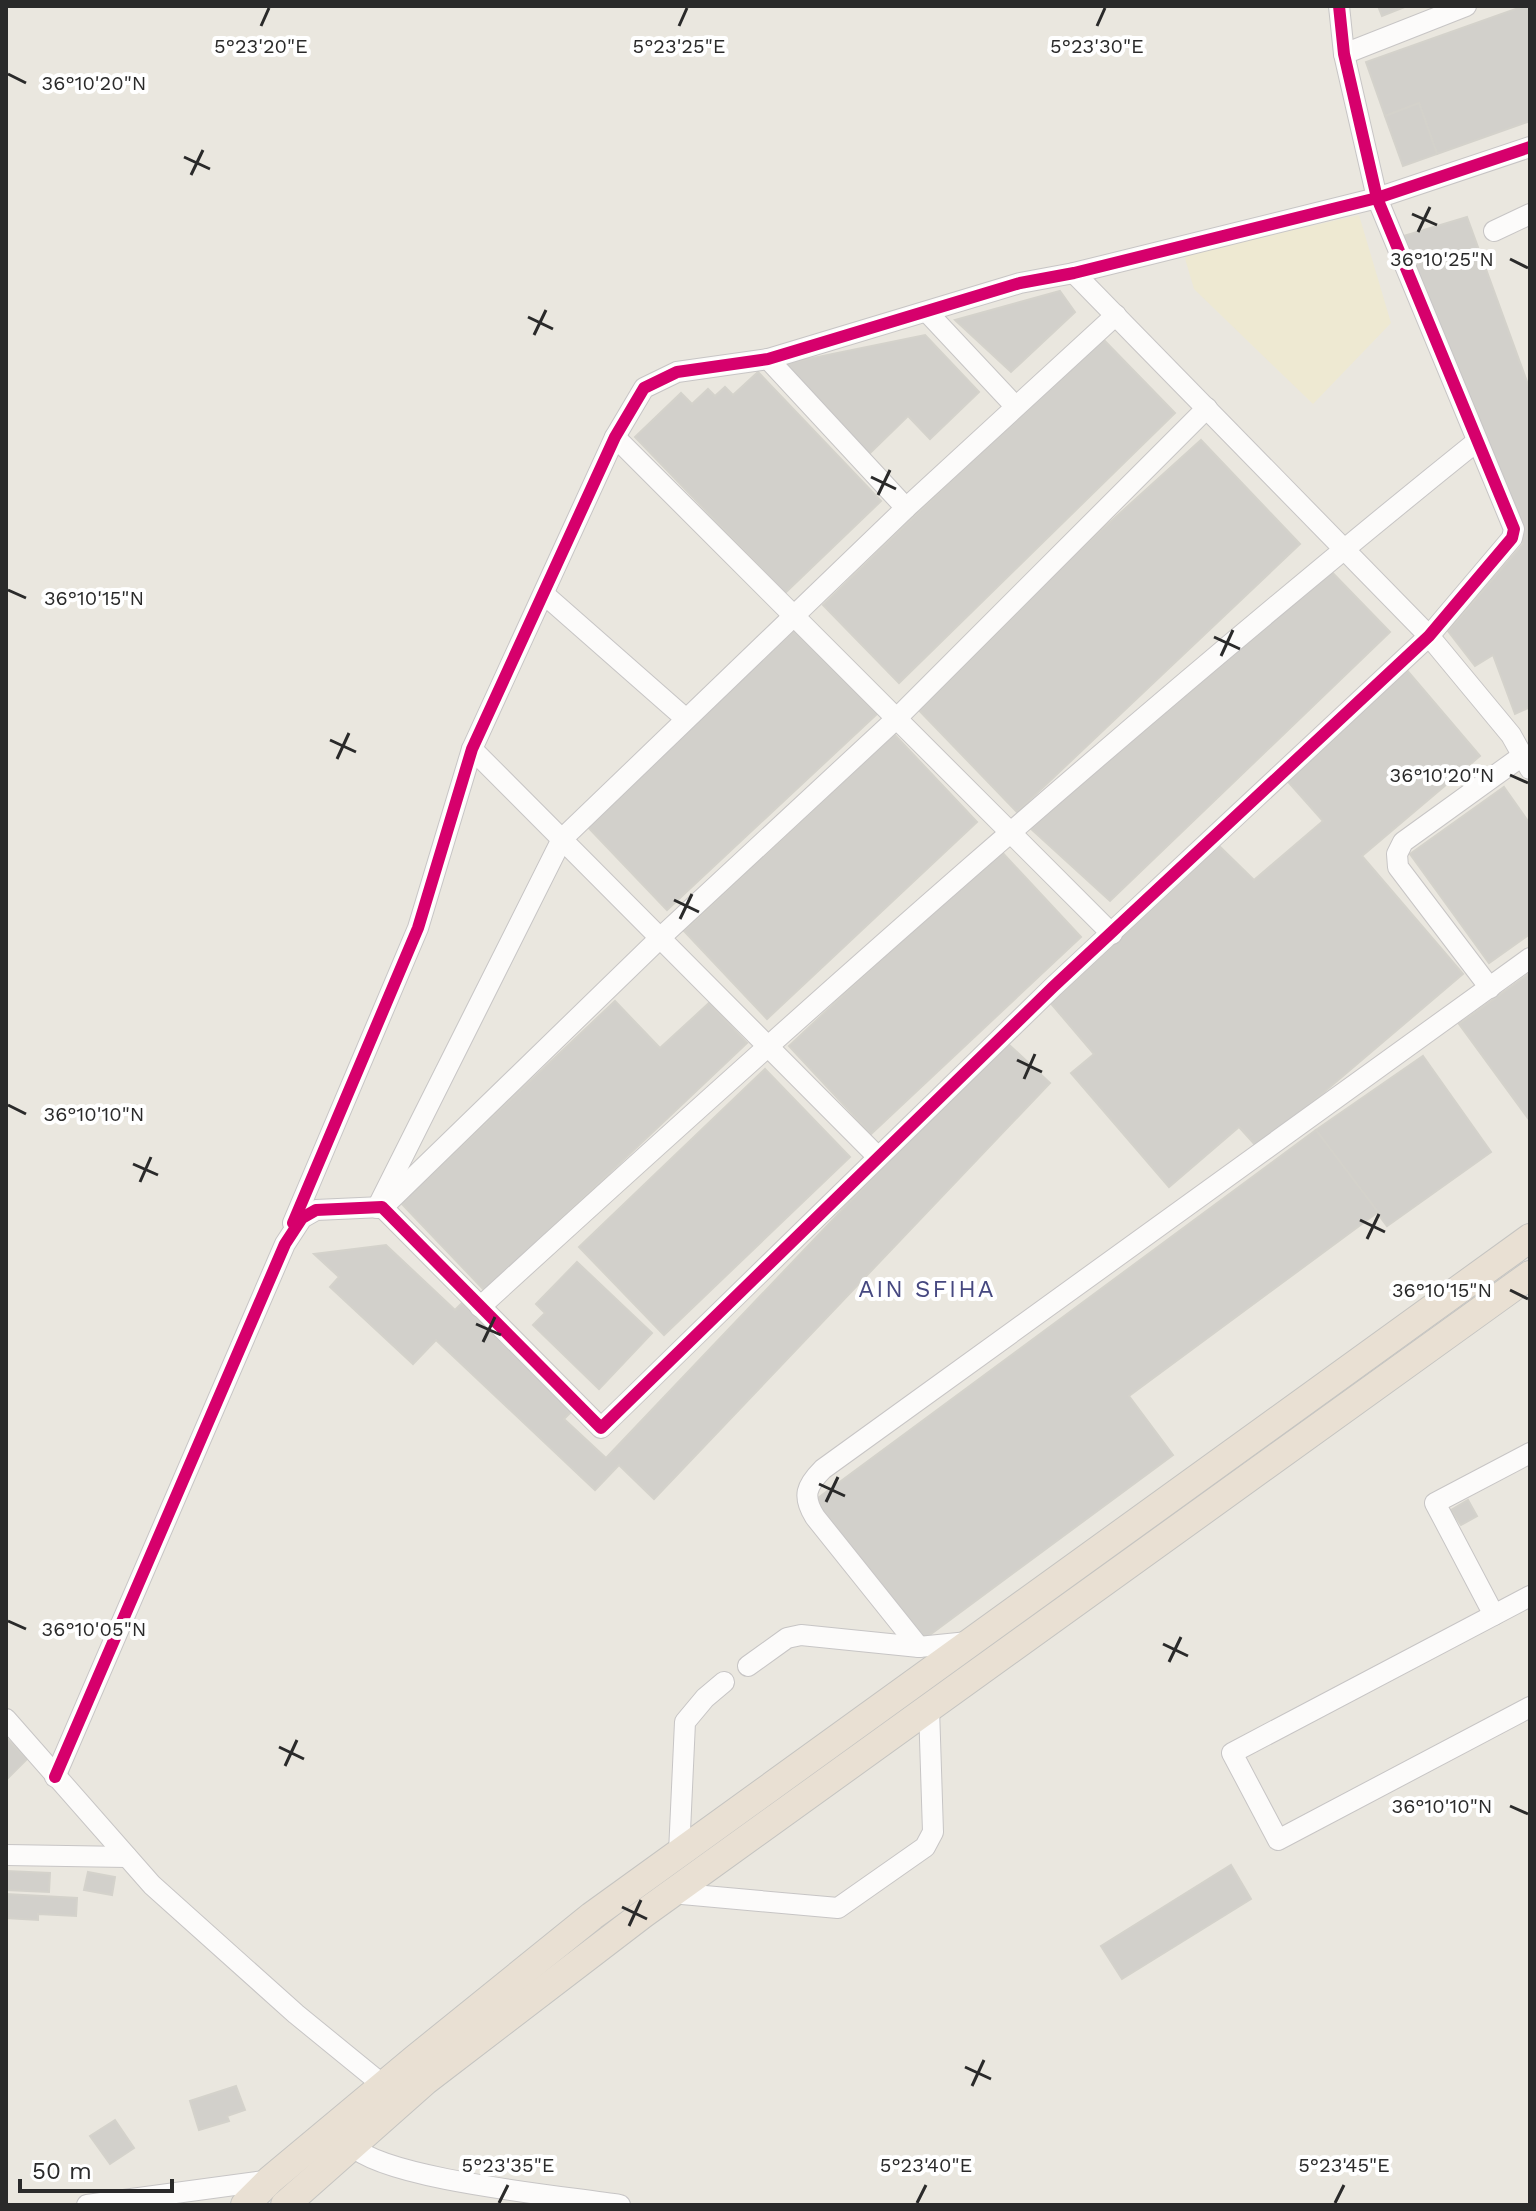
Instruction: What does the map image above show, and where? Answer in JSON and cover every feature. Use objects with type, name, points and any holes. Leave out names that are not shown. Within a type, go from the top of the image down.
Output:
[{"type":"highway","points":[[245,2205],[270,2180],[383,2085],[592,1916],[1530,1238]]},
{"type":"highway","points":[[291,2199],[425,2081],[671,1893],[1530,1275]]},
{"type":"street","points":[[285,1244],[302,1218],[316,1210],[367,1206],[380,1208],[601,1428],[877,1156],[1429,636],[1512,538],[1514,529],[1377,198],[1344,54],[1339,6]]},
{"type":"street","points":[[1344,54],[1466,6]]},
{"type":"street","points":[[55,1777],[418,928],[472,749],[615,437],[644,388],[677,372],[768,359],[1020,283],[1074,273],[1377,198],[1530,147]]},
{"type":"street","points":[[1494,231],[1530,214]]},
{"type":"street","points":[[1074,273],[1429,636],[1511,735],[1526,763],[1403,842],[1397,854],[1398,867],[1490,988]]},
{"type":"street","points":[[928,313],[1015,406]]},
{"type":"street","points":[[380,1208],[562,839],[906,508],[1116,315]]},
{"type":"street","points":[[768,359],[906,508]]},
{"type":"street","points":[[380,1208],[660,938],[897,718],[1207,408]]},
{"type":"street","points":[[615,437],[1112,934]]},
{"type":"street","points":[[480,1307],[767,1046],[1009,832],[1344,548],[1476,442]]},
{"type":"street","points":[[545,595],[686,719]]},
{"type":"street","points":[[1511,735],[1530,726]]},
{"type":"street","points":[[472,749],[877,1156]]},
{"type":"street","points":[[919,1647],[815,1517],[806,1503],[806,1490],[811,1481],[823,1469],[1530,958]]},
{"type":"street","points":[[1494,1615],[1435,1503],[1530,1453]]},
{"type":"street","points":[[1530,1596],[1232,1753],[1278,1840],[1530,1707]]},
{"type":"street","points":[[748,1666],[787,1638],[801,1635],[919,1647],[968,1642]]},
{"type":"street","points":[[679,1853],[685,1722],[705,1698],[724,1682]]},
{"type":"street","points":[[671,1893],[838,1908],[925,1847],[933,1832],[929,1708]]},
{"type":"street","points":[[6,1719],[152,1885],[251,1975],[383,2085]]},
{"type":"street","points":[[6,1855],[127,1857]]},
{"type":"street","points":[[351,2145],[362,2157],[404,2171],[620,2205]]},
{"type":"street","points":[[87,2205],[270,2180],[291,2199]]},
{"type":"shaded area","points":[[1359,215],[1391,323],[1313,404],[1194,289],[1184,255]]},
{"type":"building","points":[[1378,6],[1407,6],[1382,16]]},
{"type":"building","points":[[1530,6],[1530,121],[1437,154],[1419,103],[1385,116],[1366,62]]},
{"type":"building","points":[[1419,103],[1437,154],[1403,166],[1385,116]]},
{"type":"building","points":[[1467,217],[1530,390],[1530,707],[1515,714],[1493,655],[1475,666],[1448,631],[1523,544],[1394,239]]},
{"type":"building","points":[[1060,291],[1075,312],[1011,372],[955,320]]},
{"type":"building","points":[[925,335],[979,392],[930,439],[908,416],[869,454],[783,364]]},
{"type":"building","points":[[1100,336],[1175,413],[899,683],[823,605]]},
{"type":"building","points":[[758,372],[881,501],[785,593],[635,437],[681,393],[692,404],[708,389],[715,396],[725,387],[733,395]]},
{"type":"building","points":[[1201,440],[1300,544],[1017,812],[911,702]]},
{"type":"building","points":[[1324,564],[1390,632],[1110,901],[1029,827]]},
{"type":"building","points":[[794,626],[877,714],[667,910],[584,823]]},
{"type":"building","points":[[1405,668],[1480,756],[1362,856],[1463,974],[1258,1148],[1239,1127],[1169,1187],[1071,1073],[1094,1054],[1048,1000],[1215,842],[1254,880],[1323,821],[1283,776]]},
{"type":"building","points":[[894,734],[977,822],[767,1019],[684,931]]},
{"type":"building","points":[[1504,787],[1530,824],[1530,934],[1489,963],[1410,854]]},
{"type":"building","points":[[999,849],[1081,937],[871,1134],[789,1046]]},
{"type":"building","points":[[1530,973],[1530,1121],[1459,1024]]},
{"type":"building","points":[[615,1001],[660,1048],[709,1003],[747,1043],[485,1291],[401,1203]]},
{"type":"building","points":[[1004,1040],[1050,1083],[654,1499],[619,1465],[595,1490],[436,1340],[413,1364],[330,1287],[339,1277],[314,1254],[386,1245],[455,1310],[462,1303],[574,1409],[564,1419],[606,1458]]},
{"type":"building","points":[[1423,1056],[1491,1152],[1387,1226],[1316,1130]]},
{"type":"building","points":[[765,1069],[850,1157],[664,1335],[579,1247]]},
{"type":"building","points":[[1316,1130],[1378,1212],[1129,1396],[1173,1455],[920,1642],[814,1501]]},
{"type":"building","points":[[577,1262],[652,1333],[599,1389],[533,1325],[545,1313],[536,1304]]},
{"type":"building","points":[[1468,1500],[1477,1516],[1461,1525],[1451,1510]]},
{"type":"building","points":[[6,1738],[27,1759],[6,1780]]},
{"type":"building","points":[[1231,1865],[1251,1899],[1122,1979],[1101,1946]]},
{"type":"building","points":[[6,1871],[50,1873],[49,1892],[6,1890]]},
{"type":"building","points":[[88,1872],[115,1877],[112,1895],[84,1890]]},
{"type":"building","points":[[6,1894],[77,1898],[76,1916],[38,1914],[38,1920],[6,1918]]},
{"type":"building","points":[[236,2086],[245,2110],[227,2116],[229,2121],[199,2130],[190,2101]]},
{"type":"building","points":[[115,2120],[134,2148],[110,2164],[90,2136]]},
{"type":"cycle path","points":[[55,1777],[285,1244],[302,1218],[316,1210],[382,1207],[601,1428],[1053,987],[1429,636],[1512,538],[1514,529],[1377,198],[1344,54],[1339,6]]},
{"type":"cycle path","points":[[293,1223],[418,928],[472,749],[615,437],[644,388],[677,372],[768,359],[1020,283],[1074,273],[1377,198],[1530,147]]},
{"type":"district","name":"AIN SFIHA","points":[[927,1289]]}]
